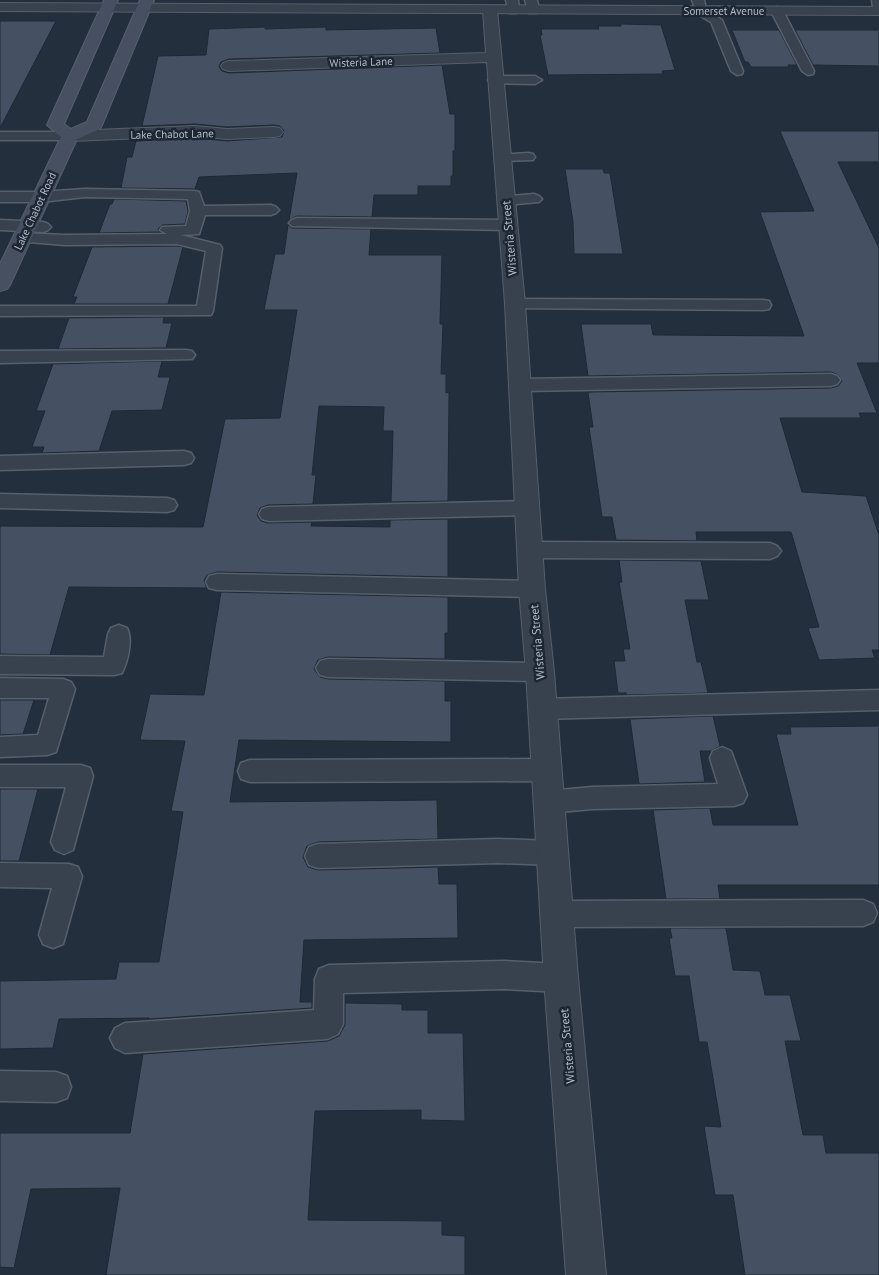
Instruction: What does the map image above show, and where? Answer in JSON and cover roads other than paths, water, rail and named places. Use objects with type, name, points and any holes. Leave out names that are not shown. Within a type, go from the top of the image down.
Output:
[{"type":"main road","points":[[109,4],[55,125],[70,136],[94,125],[145,4]]},
{"type":"main road","name":"Lake Chabot Road","points":[[0,285],[70,136]]},
{"type":"street","name":"Somerset Avenue","points":[[0,7],[109,4],[700,5],[777,11],[879,9]]},
{"type":"street","name":"Wisteria Street","points":[[505,6],[494,69],[515,158],[507,212],[521,385],[532,589],[540,672],[556,914],[586,1275]]},
{"type":"street","name":"Wisteria Lane","points":[[229,66],[494,69]]},
{"type":"street","name":"Lake Chabot Lane","points":[[70,136],[195,131],[227,134],[274,132]]},
{"type":"lane","points":[[878,0],[879,9]]},
{"type":"lane","points":[[700,5],[716,20],[737,71]]},
{"type":"lane","points":[[777,11],[808,71]]},
{"type":"lane","points":[[494,69],[535,80]]},
{"type":"lane","points":[[0,136],[70,136]]},
{"type":"lane","points":[[0,198],[85,194],[194,195],[198,211],[193,231],[25,232]]},
{"type":"lane","points":[[297,222],[507,212],[534,199]]},
{"type":"lane","points":[[198,211],[271,210]]},
{"type":"lane","points":[[0,225],[65,240],[177,239],[214,248],[205,311],[0,312]]},
{"type":"lane","points":[[515,304],[763,305]]},
{"type":"lane","points":[[0,357],[186,355]]},
{"type":"lane","points":[[521,385],[831,380]]},
{"type":"lane","points":[[0,463],[184,458]]},
{"type":"lane","points":[[0,501],[167,505]]},
{"type":"lane","points":[[269,514],[528,508]]},
{"type":"lane","points":[[530,550],[770,551]]},
{"type":"lane","points":[[216,582],[532,589]]},
{"type":"lane","points":[[0,665],[114,666],[119,634]]},
{"type":"lane","points":[[328,668],[540,672]]},
{"type":"lane","points":[[0,688],[63,689],[48,745],[0,747]]},
{"type":"lane","points":[[542,709],[879,700]]},
{"type":"lane","points":[[549,802],[592,798],[734,795],[722,758]]},
{"type":"lane","points":[[250,771],[546,770]]},
{"type":"lane","points":[[0,776],[81,776],[64,842]]},
{"type":"lane","points":[[318,856],[499,851],[552,853]]},
{"type":"lane","points":[[0,875],[69,876],[53,935]]},
{"type":"lane","points":[[556,914],[863,913]]},
{"type":"lane","points":[[125,1038],[328,1024],[329,979],[504,975],[561,978]]},
{"type":"lane","points":[[0,1086],[56,1087]]}]
